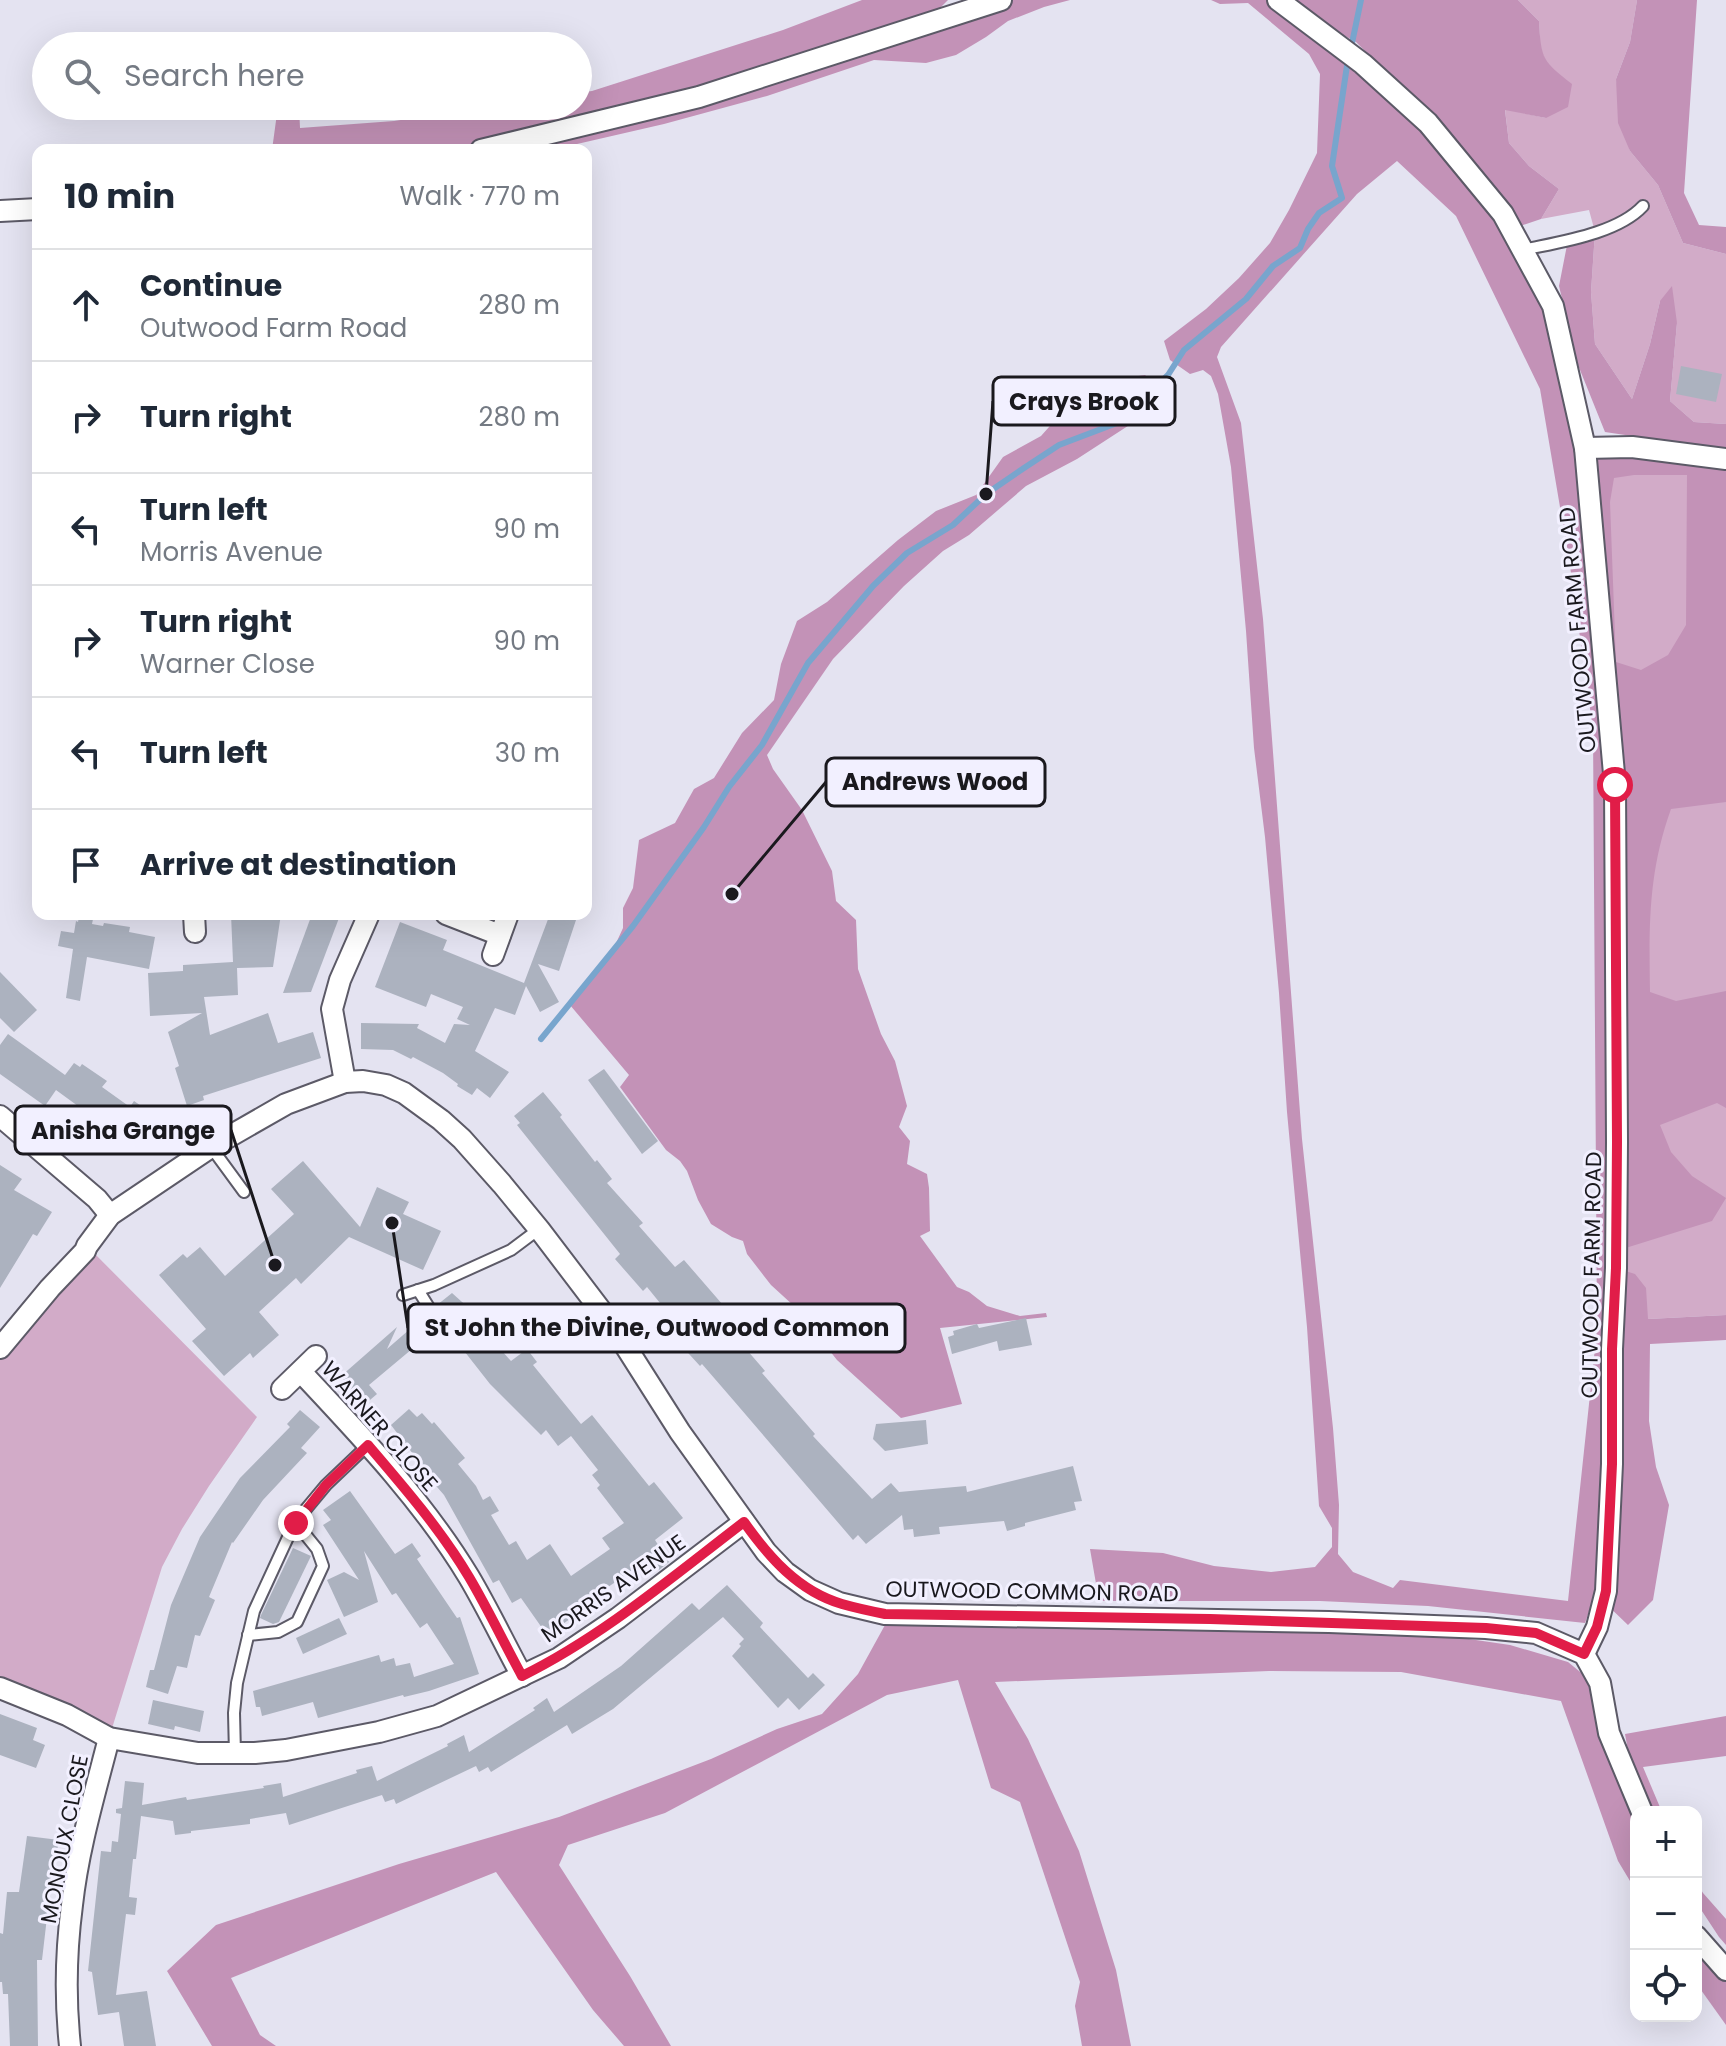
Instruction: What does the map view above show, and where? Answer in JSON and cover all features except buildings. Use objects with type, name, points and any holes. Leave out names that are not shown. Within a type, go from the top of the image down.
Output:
[{"type":"street","name":"OUTWOOD FARM ROAD","points":[[1278,0],[1363,64],[1428,123],[1503,214],[1553,306],[1585,448],[1615,785],[1617,1142],[1612,1464],[1606,1591],[1597,1627],[1584,1654]]},
{"type":"street","points":[[506,144],[699,97],[992,1]]},
{"type":"street","points":[[0,211],[32,209]]},
{"type":"street","points":[[1585,448],[1632,447],[1726,459]]},
{"type":"street","points":[[345,1082],[332,1009],[340,980],[366,920]]},
{"type":"street","points":[[461,920],[500,935]]},
{"type":"street","points":[[493,955],[506,920]]},
{"type":"street","name":"OUTWOOD COMMON ROAD","points":[[2,1342],[85,1251],[110,1215],[211,1147],[286,1104],[345,1082],[386,1085],[404,1093],[462,1139],[502,1184],[612,1325],[680,1432],[766,1552],[785,1572],[810,1590],[839,1603],[885,1614],[1195,1618],[1486,1628],[1536,1633],[1584,1654]]},
{"type":"street","points":[[0,1116],[97,1199],[110,1215]]},
{"type":"street","points":[[282,1389],[316,1356]]},
{"type":"street","name":"WARNER CLOSE","points":[[301,1372],[405,1488],[455,1556],[522,1676]]},
{"type":"street","name":"MORRIS AVENUE","points":[[0,1688],[67,1715],[109,1738],[198,1753],[255,1753],[315,1746],[437,1716],[559,1658],[618,1618],[744,1522]]},
{"type":"street","points":[[1584,1654],[1600,1683],[1609,1733],[1639,1806]]},
{"type":"street","name":"MONOUX CLOSE","points":[[70,2046],[68,1951],[72,1903],[85,1834],[109,1738]]},
{"type":"street","points":[[1702,1943],[1726,1970]]},
{"type":"lane","points":[[1523,250],[1595,232],[1629,218],[1643,206]]},
{"type":"lane","points":[[211,1147],[244,1192]]},
{"type":"lane","points":[[403,1295],[461,1274],[511,1250],[539,1229]]},
{"type":"lane","points":[[418,1290],[440,1325]]},
{"type":"lane","points":[[235,1754],[237,1683],[254,1611],[296,1523],[326,1485],[368,1445]]},
{"type":"lane","points":[[248,1635],[278,1632],[297,1622],[323,1566],[317,1549],[296,1523]]},
{"type":"shaded area","points":[[862,0],[948,0],[924,24],[1007,0],[1070,0],[1008,21],[956,55],[926,63],[874,60],[767,96],[577,144],[273,144],[276,120],[300,120],[300,128],[401,120],[592,120],[592,91],[783,30]]},
{"type":"shaded area","points":[[1211,0],[1272,0],[1363,66],[1483,192],[1541,290],[1585,448],[1726,459],[1726,802],[1671,809],[1654,878],[1650,992],[1676,1001],[1726,991],[1726,1108],[1717,1103],[1660,1125],[1671,1152],[1692,1176],[1726,1198],[1712,1221],[1616,1251],[1599,1582],[1585,1623],[1428,1606],[1320,1601],[1099,1601],[1090,1549],[1163,1553],[1214,1566],[1271,1572],[1315,1567],[1332,1547],[1332,1528],[1319,1506],[1279,993],[1254,748],[1231,467],[1218,394],[1211,376],[1203,370],[1190,374],[1170,360],[1164,341],[1206,309],[1270,243],[1317,153],[1320,74],[1309,54],[1248,3],[1220,4]],"holes":[[[1397,161],[1456,216],[1540,389],[1570,566],[1593,730],[1597,1329],[1568,1601],[1400,1580],[1393,1588],[1353,1572],[1338,1554],[1339,1505],[1333,1428],[1302,1139],[1263,619],[1241,423],[1217,357],[1221,347],[1357,194]],[[1687,475],[1686,625],[1668,655],[1641,670],[1616,662],[1610,502],[1614,478]]]},
{"type":"shaded area","points":[[1279,0],[1518,0],[1539,21],[1545,58],[1572,84],[1568,107],[1546,118],[1505,110],[1509,143],[1529,166],[1559,189],[1541,219],[1511,229],[1449,135],[1356,42]]},
{"type":"shaded area","points":[[1518,0],[1637,0],[1630,42],[1616,79],[1630,151],[1658,185],[1683,243],[1726,254],[1726,424],[1694,422],[1670,401],[1677,323],[1660,301],[1632,399],[1595,344],[1591,292],[1595,232],[1589,210],[1541,219],[1559,189],[1529,166],[1509,143],[1505,109],[1546,118],[1547,64],[1540,48],[1539,21]]},
{"type":"shaded area","points":[[1637,0],[1697,0],[1684,193],[1699,225],[1726,227],[1726,254],[1683,243],[1658,185],[1630,151],[1618,123],[1616,79],[1630,42]]},
{"type":"shaded area","points":[[1595,232],[1591,292],[1595,344],[1632,399],[1660,301],[1672,286],[1677,323],[1670,401],[1694,422],[1726,424],[1726,450],[1605,432],[1578,365],[1559,286],[1568,240]]},
{"type":"shaded area","points":[[1145,375],[1162,390],[1134,422],[1077,459],[1026,486],[904,586],[833,659],[767,755],[773,769],[802,810],[832,871],[836,901],[856,920],[858,969],[881,1034],[895,1061],[907,1106],[899,1127],[910,1141],[907,1164],[927,1174],[930,1231],[920,1236],[957,1287],[987,1306],[1020,1316],[1046,1313],[1047,1317],[940,1328],[962,1404],[901,1418],[837,1360],[794,1306],[771,1285],[747,1254],[743,1241],[711,1224],[687,1171],[666,1150],[620,1087],[629,1075],[570,1005],[612,952],[623,928],[623,908],[633,888],[639,840],[675,823],[694,789],[714,778],[742,733],[774,700],[781,664],[797,621],[827,602],[936,511],[976,495],[1003,457],[1041,436],[1073,400],[1118,379]]},
{"type":"shaded area","points":[[1585,448],[1726,459],[1726,1315],[1628,1320]]},
{"type":"shaded area","points":[[87,1246],[257,1417],[209,1486],[162,1567],[109,1738],[0,1688],[0,1348]]},
{"type":"shaded area","points":[[1616,1268],[1635,1274],[1646,1288],[1648,1319],[1726,1315],[1726,1340],[1650,1344],[1649,1421],[1656,1467],[1669,1505],[1653,1600],[1628,1625],[1603,1601]]},
{"type":"shaded area","points":[[885,1625],[1394,1628],[1510,1645],[1568,1662],[1590,1680],[1630,1811],[1630,1881],[1618,1861],[1561,1701],[1401,1672],[1269,1671],[995,1682],[1028,1739],[1079,1851],[1116,1970],[1131,2046],[1082,2046],[1075,2006],[1080,1982],[1020,1802],[991,1788],[958,1680],[887,1695],[665,1813],[568,1845],[559,1865],[671,2046],[624,2046],[593,2010],[496,1872],[231,1978],[260,2035],[276,2046],[212,2046],[167,1971],[216,1925],[399,1864],[559,1817],[711,1759],[777,1729],[822,1714],[858,1674]]},
{"type":"shaded area","points":[[1726,1716],[1726,1756],[1643,1767],[1659,1806],[1649,1806],[1632,1772],[1625,1734]]},
{"type":"shaded area","points":[[1702,1891],[1726,1919],[1726,1945],[1702,1911]]},
{"type":"shaded area","points":[[1702,1950],[1726,1978],[1726,2025],[1702,1991]]},
{"type":"waterway","points":[[1351,48],[1361,0]]},
{"type":"waterway","points":[[541,1039],[633,926],[729,787],[762,745],[808,663],[873,586],[907,553],[953,525],[986,494],[1024,468],[1059,445],[1117,423],[1168,375],[1184,350],[1246,299],[1273,266],[1300,248],[1319,213],[1342,198],[1332,166],[1348,59]]},
{"type":"place","name":"Crays Brook","points":[[986,494]]},
{"type":"place","name":"Andrews Wood","points":[[732,894]]},
{"type":"place","name":"St John the Divine, Outwood Common","points":[[392,1223]]},
{"type":"place","name":"Anisha Grange","points":[[275,1265]]},
{"type":"route","points":[[296,1523],[326,1485],[368,1445],[405,1488],[470,1578],[522,1676],[559,1658],[618,1618],[744,1522],[785,1572],[810,1590],[839,1603],[885,1614],[1210,1619],[1486,1628],[1536,1633],[1584,1654],[1597,1627],[1606,1591],[1612,1464],[1617,1142],[1615,785]]}]
